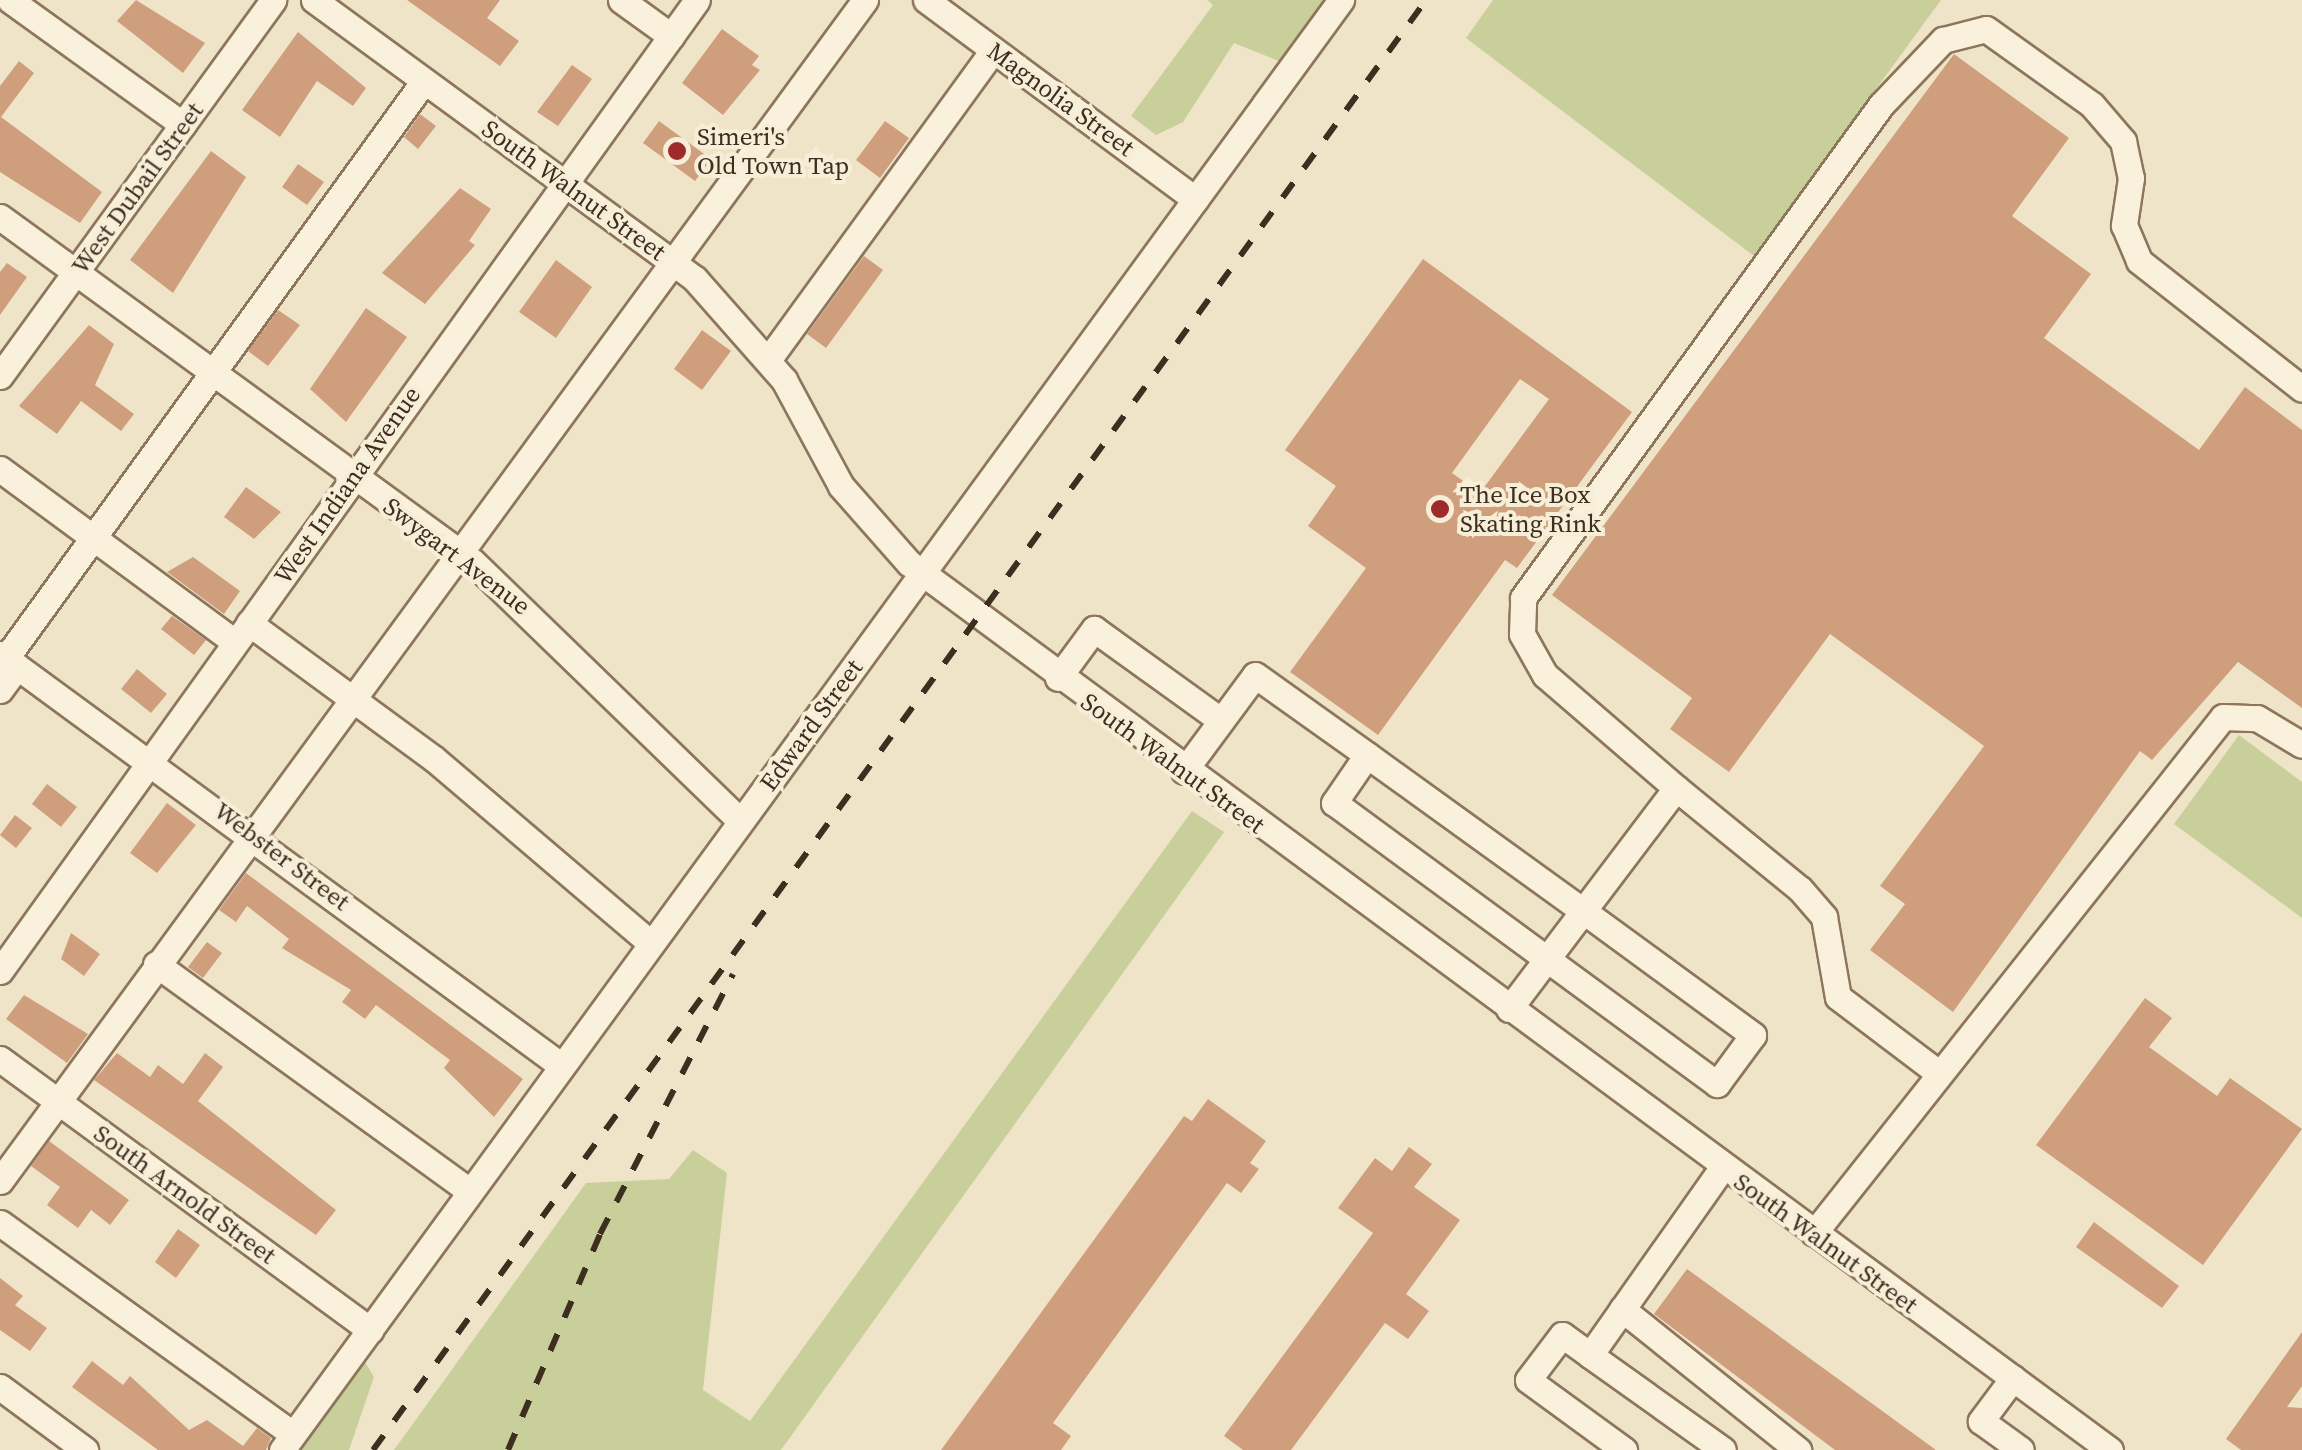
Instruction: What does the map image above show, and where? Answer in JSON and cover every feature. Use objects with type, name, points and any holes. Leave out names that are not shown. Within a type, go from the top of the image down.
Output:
[{"type":"street","points":[[10,0],[183,125]]},
{"type":"street","name":"West Dubail Street","points":[[0,376],[273,0]]},
{"type":"street","name":"South Walnut Street","points":[[314,0],[672,263],[768,360],[840,486],[923,573],[1058,678],[2110,1450]]},
{"type":"street","points":[[621,0],[671,36]]},
{"type":"street","name":"West Indiana Avenue","points":[[0,971],[697,0]]},
{"type":"street","points":[[0,1181],[865,0]]},
{"type":"street","name":"Magnolia Street","points":[[926,0],[1195,199]]},
{"type":"street","name":"Edward Street","points":[[288,1442],[559,1064],[1341,0]]},
{"type":"street","points":[[1938,1072],[1838,997],[1824,916],[1800,889],[1545,675],[1522,634],[1524,598],[1881,106],[1943,40],[1986,29],[2092,105],[2123,141],[2131,178],[2124,225],[2139,261],[2302,390]]},
{"type":"street","points":[[768,360],[993,50]]},
{"type":"street","points":[[0,690],[8,660],[93,537],[424,81]]},
{"type":"street","name":"Swygart Avenue","points":[[0,217],[459,552],[533,613],[740,820]]},
{"type":"street","points":[[0,469],[93,537],[352,699],[649,942]]},
{"type":"street","points":[[1058,678],[1094,629],[1220,720]]},
{"type":"street","name":"Webster Street","points":[[8,660],[253,833],[559,1064]]},
{"type":"street","points":[[1184,771],[1255,675],[1368,756],[1582,910],[1753,1036],[1717,1084],[1334,803],[1368,756]]},
{"type":"street","points":[[1814,1233],[2223,717],[2257,718],[2302,745]]},
{"type":"street","points":[[1509,1009],[1676,788]]},
{"type":"street","points":[[156,964],[468,1190]]},
{"type":"street","name":"South Arnold Street","points":[[0,1059],[370,1330]]},
{"type":"street","points":[[1590,1354],[1722,1168]]},
{"type":"street","points":[[0,1223],[288,1442]]},
{"type":"street","points":[[1622,1309],[1798,1450]]},
{"type":"street","points":[[1624,1450],[1528,1380],[1562,1336],[1723,1450]]},
{"type":"street","points":[[2012,1378],[1982,1421],[2021,1450]]},
{"type":"street","points":[[0,1388],[85,1450]]},
{"type":"green space","points":[[1207,0],[1326,0],[1281,62],[1234,43],[1183,122],[1156,135],[1131,116],[1213,5]]},
{"type":"green space","points":[[1493,0],[1941,0],[1754,256],[1466,38]]},
{"type":"green space","points":[[2239,735],[2302,782],[2302,918],[2174,824]]},
{"type":"green space","points":[[1192,811],[1224,832],[781,1450],[394,1450],[586,1183],[669,1179],[693,1150],[727,1173],[703,1390],[750,1421]]},
{"type":"green space","points":[[365,1362],[374,1377],[349,1450],[301,1450]]},
{"type":"building","points":[[136,0],[205,43],[183,73],[117,21]]},
{"type":"building","points":[[407,0],[500,0],[487,18],[519,41],[500,66]]},
{"type":"building","points":[[722,29],[759,56],[752,65],[760,70],[723,115],[682,83]]},
{"type":"building","points":[[298,32],[366,88],[353,106],[317,81],[280,137],[242,110]]},
{"type":"building","points":[[1954,54],[2069,138],[2012,216],[2091,274],[2044,338],[2199,450],[2245,387],[2302,430],[2302,708],[2238,662],[2152,760],[2140,751],[1953,1012],[1870,950],[1905,904],[1880,886],[1984,746],[1830,634],[1729,772],[1670,729],[1692,698],[1552,595]]},
{"type":"building","points":[[19,61],[34,73],[1,117],[102,192],[80,223],[0,172],[0,86]]},
{"type":"building","points":[[572,65],[592,79],[558,126],[537,112]]},
{"type":"building","points":[[420,114],[436,126],[418,149],[404,137]]},
{"type":"building","name":"Simeri's Old Town Tap","points":[[659,121],[711,159],[695,181],[643,143]]},
{"type":"building","points":[[885,121],[909,138],[880,178],[856,160]]},
{"type":"building","points":[[211,151],[246,177],[173,293],[130,260]]},
{"type":"building","points":[[298,164],[324,182],[307,205],[282,187]]},
{"type":"building","points":[[460,188],[491,209],[469,241],[475,245],[425,304],[382,273]]},
{"type":"building","points":[[864,256],[883,270],[826,348],[807,334]]},
{"type":"building","name":"The Ice Box Skating Rink","points":[[1423,259],[1632,412],[1517,568],[1505,560],[1378,735],[1290,672],[1366,568],[1308,526],[1336,486],[1285,450]],"holes":[[[1520,379],[1549,399],[1480,493],[1452,473]]]},
{"type":"building","points":[[556,260],[592,287],[556,338],[519,312]]},
{"type":"building","points":[[7,263],[27,277],[0,315],[0,272]]},
{"type":"building","points":[[366,308],[407,337],[346,422],[310,389]]},
{"type":"building","points":[[278,310],[300,325],[268,366],[248,351]]},
{"type":"building","points":[[89,325],[114,344],[95,385],[134,414],[121,431],[81,401],[57,434],[19,406]]},
{"type":"building","points":[[702,330],[731,351],[702,390],[674,369]]},
{"type":"building","points":[[246,487],[281,512],[254,539],[224,517]]},
{"type":"building","points":[[193,557],[240,591],[224,614],[167,572]]},
{"type":"building","points":[[172,616],[206,640],[194,655],[161,629]]},
{"type":"building","points":[[137,669],[167,694],[151,713],[121,689]]},
{"type":"building","points":[[47,784],[77,807],[61,827],[32,804]]},
{"type":"building","points":[[167,803],[196,825],[157,873],[130,853]]},
{"type":"building","points":[[15,815],[32,828],[16,848],[0,835]]},
{"type":"building","points":[[246,873],[523,1079],[494,1117],[444,1068],[450,1060],[376,1005],[365,1019],[342,1002],[351,990],[282,948],[289,939],[247,906],[236,922],[219,910]]},
{"type":"building","points":[[71,933],[100,954],[84,976],[61,959]]},
{"type":"building","points":[[207,942],[222,953],[203,978],[188,967]]},
{"type":"building","points":[[24,995],[88,1034],[67,1063],[6,1019]]},
{"type":"building","points":[[2145,998],[2172,1018],[2149,1047],[2217,1096],[2230,1078],[2302,1129],[2203,1265],[2036,1145]]},
{"type":"building","points":[[117,1053],[150,1077],[158,1065],[183,1084],[205,1053],[223,1067],[198,1101],[336,1210],[316,1235],[94,1080]]},
{"type":"building","points":[[1208,1099],[1266,1141],[1250,1163],[1259,1169],[1241,1193],[1227,1183],[1053,1423],[1071,1436],[1061,1450],[941,1450],[1184,1116],[1192,1121]]},
{"type":"building","points":[[49,1141],[129,1200],[110,1225],[91,1210],[78,1228],[47,1205],[60,1187],[31,1166]]},
{"type":"building","points":[[1409,1147],[1432,1164],[1414,1187],[1460,1220],[1406,1294],[1429,1311],[1408,1339],[1385,1323],[1291,1450],[1243,1450],[1224,1436],[1373,1233],[1338,1208],[1375,1158],[1392,1171]]},
{"type":"building","points":[[2094,1222],[2179,1286],[2162,1308],[2076,1247]]},
{"type":"building","points":[[178,1229],[200,1245],[176,1278],[155,1262]]},
{"type":"building","points":[[1687,1269],[1936,1450],[1835,1450],[1654,1314]]},
{"type":"building","points":[[0,1278],[23,1296],[15,1305],[47,1328],[30,1351],[0,1330]]},
{"type":"building","points":[[2302,1332],[2302,1386],[2287,1407],[2302,1408],[2302,1450],[2241,1450],[2226,1439]]},
{"type":"building","points":[[92,1361],[123,1385],[130,1376],[189,1430],[207,1420],[243,1446],[257,1428],[271,1438],[266,1450],[158,1450],[72,1387]]},
{"type":"railway","points":[[373,1450],[1426,0]]},
{"type":"railway","points":[[508,1450],[600,1234],[733,974]]},
{"type":"place","name":"Simeri's Old Town Tap","points":[[677,151]]},
{"type":"place","name":"The Ice Box Skating Rink","points":[[1440,509]]}]
